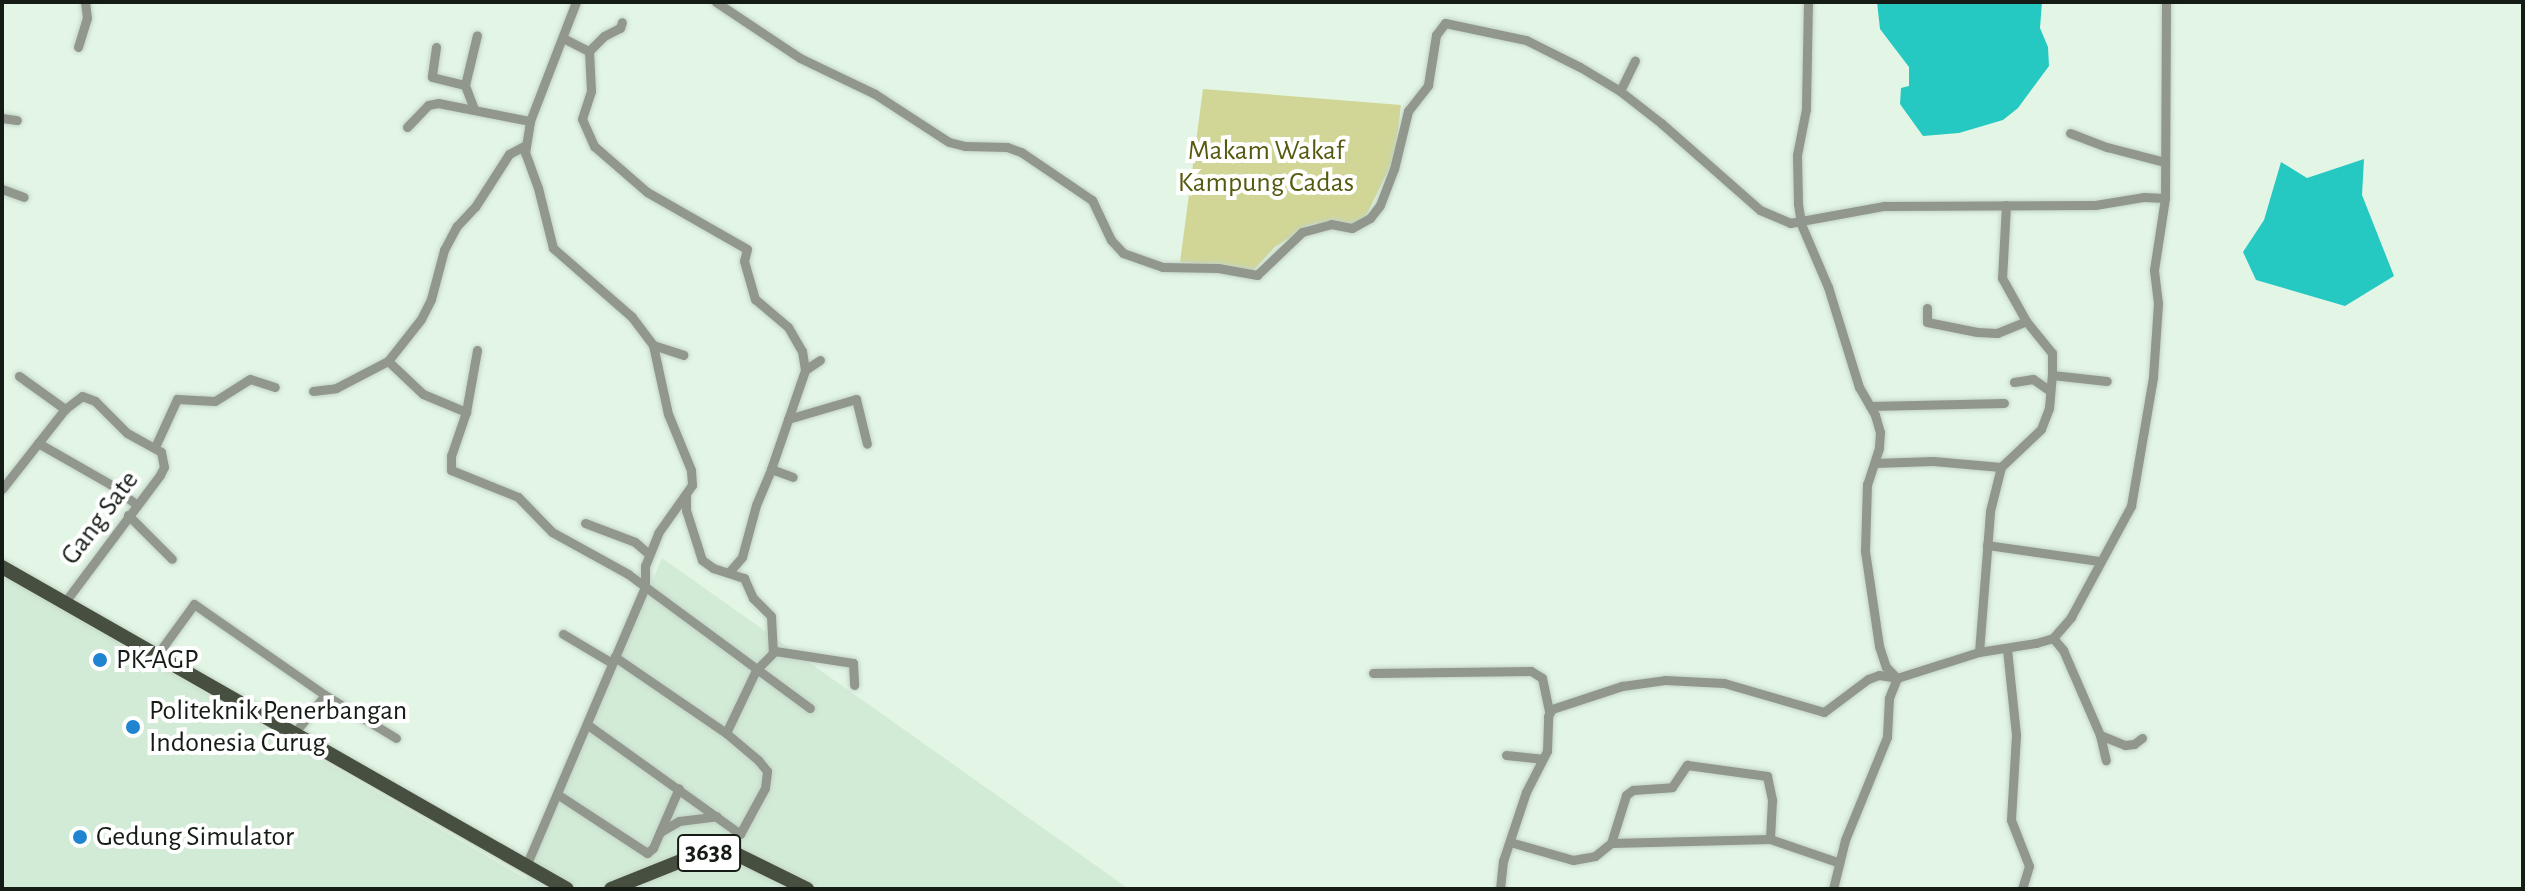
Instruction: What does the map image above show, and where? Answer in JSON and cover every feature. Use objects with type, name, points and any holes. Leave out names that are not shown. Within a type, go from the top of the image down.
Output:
[{"type":"main road","points":[[2,567],[296,731],[567,889]]},
{"type":"main road","name":"3638","points":[[611,889],[683,860],[726,853],[755,862],[807,889]]},
{"type":"street","points":[[78,47],[87,18],[85,2]]},
{"type":"street","points":[[526,866],[645,587],[649,554],[666,517],[692,485],[691,470],[668,414],[653,345],[632,317],[553,248],[524,146],[530,121],[576,2]]},
{"type":"street","points":[[716,2],[800,58],[875,94],[949,142],[965,146],[1007,147],[1021,152],[1092,200],[1111,240],[1134,259],[1163,267],[1218,268],[1254,276],[1266,270],[1302,232],[1331,224],[1352,228],[1376,212],[1401,150],[1408,111],[1428,85],[1437,31],[1445,23],[1526,40],[1620,91],[1760,210],[1781,220],[1801,224],[1884,206],[2095,205],[2144,197],[2165,198]]},
{"type":"street","points":[[1808,2],[1806,109],[1797,155],[1801,224],[1828,287],[1859,387],[1880,432],[1864,504],[1865,551],[1879,646],[1886,667],[1897,678]]},
{"type":"street","points":[[1549,712],[1622,686],[1665,680],[1724,683],[1824,712],[1868,679],[1879,675],[1897,678],[1979,652],[2053,638],[2071,617],[2131,506],[2153,377],[2158,303],[2154,270],[2165,198],[2166,2]]},
{"type":"street","points":[[622,22],[620,28],[604,36],[589,51],[591,91],[582,119],[594,146],[647,192],[747,249],[744,261],[755,299],[788,327],[802,351],[805,370],[756,505],[742,557],[730,571]]},
{"type":"street","points":[[474,109],[465,85],[477,35]]},
{"type":"street","points":[[563,38],[589,51]]},
{"type":"street","points":[[436,47],[432,77],[465,85]]},
{"type":"street","points":[[1620,91],[1635,60]]},
{"type":"street","points":[[407,127],[430,104],[474,109],[530,121]]},
{"type":"street","points":[[2,118],[17,120]]},
{"type":"street","points":[[2070,133],[2107,147],[2165,162]]},
{"type":"street","points":[[313,391],[336,388],[388,361],[426,309],[444,250],[457,226],[475,207],[509,154],[524,146]]},
{"type":"street","points":[[2,189],[24,197]]},
{"type":"street","points":[[1979,652],[1993,490],[2001,467],[2041,429],[2052,375],[2052,353],[2026,321],[2002,278],[2006,205]]},
{"type":"street","points":[[1927,308],[1927,322],[1977,332],[1997,333],[2026,321]]},
{"type":"street","points":[[653,345],[683,355]]},
{"type":"street","points":[[477,350],[466,412],[451,456],[451,470],[518,497],[552,532],[645,587],[810,708]]},
{"type":"street","points":[[805,370],[820,360]]},
{"type":"street","points":[[388,361],[423,394],[466,412]]},
{"type":"street","points":[[2052,375],[2107,381]]},
{"type":"street","points":[[19,376],[65,409]]},
{"type":"street","points":[[2,489],[65,409],[82,396],[95,401],[127,433],[155,447],[177,399],[215,401],[250,379],[275,387]]},
{"type":"street","points":[[2014,382],[2033,379],[2050,391]]},
{"type":"street","points":[[788,419],[856,399],[867,444]]},
{"type":"street","points":[[1870,406],[2004,403]]},
{"type":"street","points":[[38,443],[110,484],[136,504]]},
{"type":"street","name":"Gang Sate","points":[[65,602],[160,475],[164,459],[155,447]]},
{"type":"street","points":[[1875,463],[1933,461],[2001,467]]},
{"type":"street","points":[[771,469],[793,477]]},
{"type":"street","points":[[686,495],[686,510],[702,560],[713,568],[744,578],[753,598],[769,613],[773,652]]},
{"type":"street","points":[[128,515],[172,559]]},
{"type":"street","points":[[585,523],[635,542],[649,554]]},
{"type":"street","points":[[1987,545],[2100,561]]},
{"type":"street","points":[[157,655],[194,604],[325,695],[396,738]]},
{"type":"street","points":[[563,634],[613,660],[726,733],[767,771],[765,788],[740,838],[717,816],[588,725]]},
{"type":"street","points":[[2053,638],[2063,650],[2100,735],[2106,760]]},
{"type":"street","points":[[726,733],[756,670],[773,652],[781,649],[853,663],[854,685]]},
{"type":"street","points":[[2007,649],[2016,735],[2009,806],[2015,833],[2029,866],[2022,889]]},
{"type":"street","points":[[1373,673],[1531,671],[1542,678],[1549,712],[1549,742],[1526,792],[1503,861],[1500,889]]},
{"type":"street","points":[[1833,889],[1837,862],[1887,737],[1889,698],[1897,678]]},
{"type":"street","points":[[296,731],[325,695]]},
{"type":"street","points":[[2100,735],[2125,745],[2142,738]]},
{"type":"street","points":[[1506,755],[1542,759]]},
{"type":"street","points":[[1510,842],[1573,860],[1595,856],[1611,843],[1626,795],[1633,790],[1672,787],[1687,765],[1767,776],[1771,782],[1770,839]]},
{"type":"street","points":[[557,794],[647,853],[653,848],[679,788]]},
{"type":"street","points":[[660,832],[679,821],[717,816]]},
{"type":"street","points":[[1611,843],[1770,839],[1837,862]]},
{"type":"shaded area","points":[[662,558],[1129,889],[2,889],[2,575],[526,879]]},
{"type":"green space","name":"Makam Wakaf Kampung Cadas","points":[[1203,89],[1401,105],[1395,157],[1364,220],[1351,225],[1324,222],[1309,225],[1275,247],[1250,274],[1211,264],[1180,262]]},
{"type":"water","points":[[1877,2],[2042,2],[2040,28],[2048,47],[2049,66],[2018,108],[2003,120],[1959,133],[1923,136],[1900,104],[1901,88],[1909,86],[1909,67],[1880,29]]},
{"type":"water","points":[[2364,159],[2362,195],[2394,276],[2345,306],[2256,280],[2243,252],[2264,220],[2281,162],[2307,178]]},
{"type":"place","name":"PK-AGP","points":[[100,660]]},
{"type":"place","name":"Politeknik Penerbangan Indonesia Curug","points":[[133,727]]},
{"type":"place","name":"Gedung Simulator","points":[[80,837]]}]
